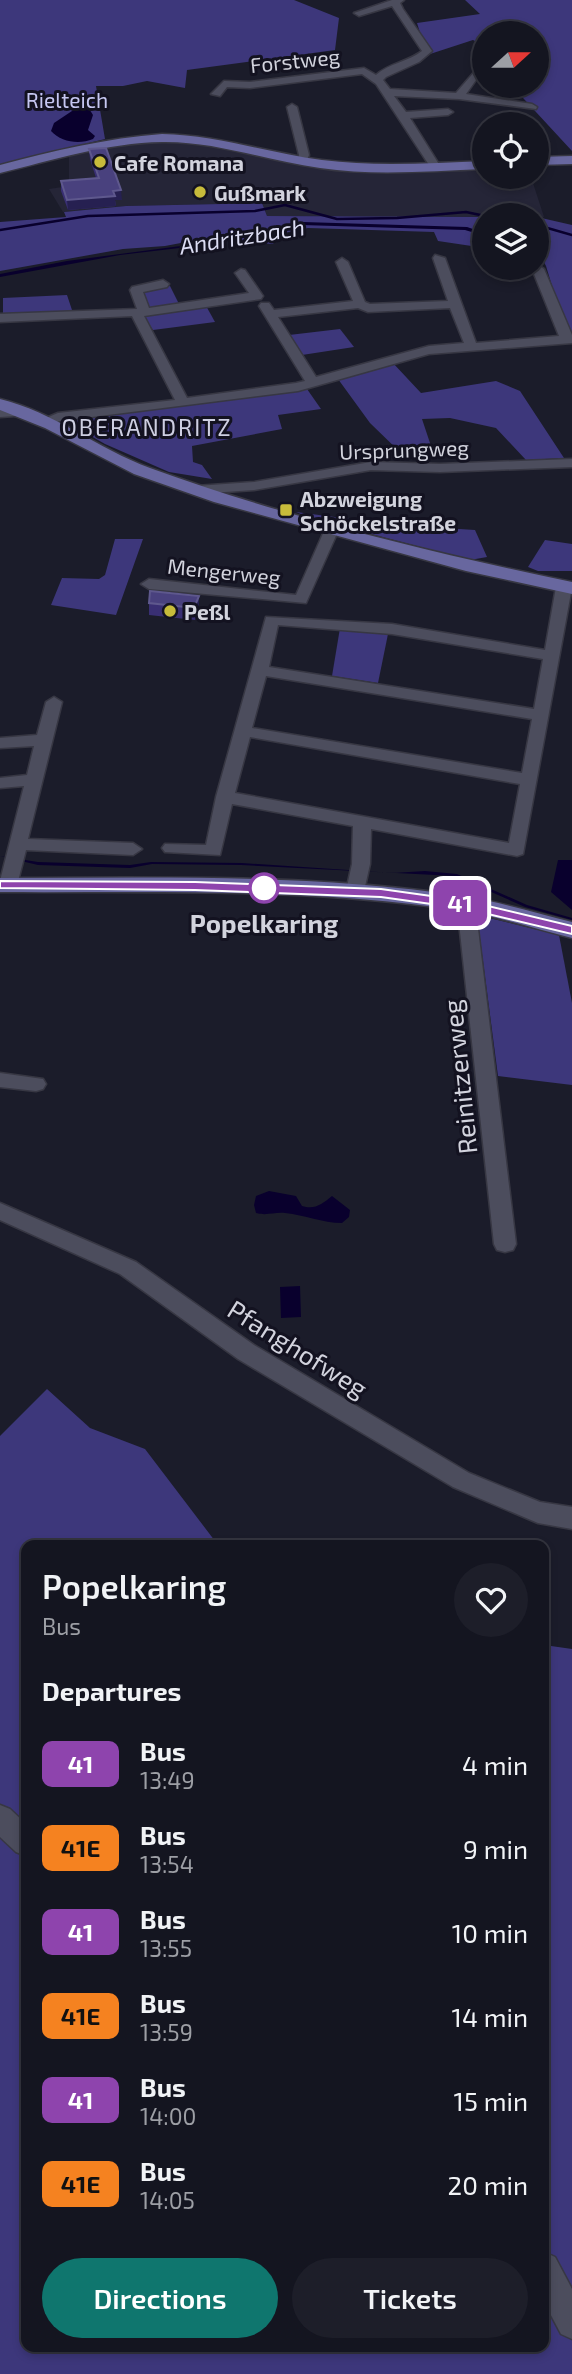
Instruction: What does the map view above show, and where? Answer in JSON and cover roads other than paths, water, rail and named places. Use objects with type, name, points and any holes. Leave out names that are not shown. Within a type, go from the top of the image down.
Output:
[{"type":"main road","points":[[0,169],[74,150],[164,138],[224,143],[302,161],[374,167],[472,165]]},
{"type":"main road","points":[[549,161],[572,160]]},
{"type":"main road","points":[[5,409],[46,421],[108,456],[196,490],[473,567],[568,588]]},
{"type":"main road","points":[[11,867],[358,879],[572,930]]},
{"type":"street","name":"Forstweg","points":[[215,94],[226,84],[245,85],[364,71],[379,82],[382,74],[417,60],[428,51],[397,1],[359,13]]},
{"type":"street","points":[[459,96],[472,78]]},
{"type":"street","points":[[379,82],[435,166]]},
{"type":"street","points":[[385,92],[459,96],[532,107]]},
{"type":"street","points":[[292,107],[304,155],[302,161]]},
{"type":"street","points":[[403,115],[448,112]]},
{"type":"street","points":[[439,258],[471,345]]},
{"type":"street","points":[[342,262],[360,304]]},
{"type":"street","points":[[241,273],[271,314],[313,383]]},
{"type":"street","points":[[46,421],[58,417],[275,391],[313,383],[429,349],[569,339],[543,280]]},
{"type":"street","points":[[163,284],[136,290],[140,312],[183,403]]},
{"type":"street","points":[[0,318],[140,312],[257,296]]},
{"type":"street","points":[[271,314],[360,304],[368,308],[454,304]]},
{"type":"street","name":"Ursprungweg","points":[[196,490],[262,485],[371,466],[440,468],[572,463]]},
{"type":"street","name":"Mengerweg","points":[[149,584],[301,600],[332,529]]},
{"type":"street","points":[[225,797],[517,850],[540,715],[568,588]]},
{"type":"street","points":[[170,848],[214,851],[225,797],[271,620],[392,629],[552,656]]},
{"type":"street","points":[[260,670],[540,715]]},
{"type":"street","points":[[54,702],[11,867],[133,849]]},
{"type":"street","points":[[243,731],[530,780]]},
{"type":"street","points":[[0,743],[43,740]]},
{"type":"street","points":[[0,783],[34,780]]},
{"type":"street","points":[[358,879],[362,820]]},
{"type":"street","points":[[0,826],[22,825]]},
{"type":"street","name":"Reinitzerweg","points":[[467,905],[482,1060],[505,1244]]},
{"type":"street","points":[[0,1080],[36,1084]]},
{"type":"street","name":"Pfanghofweg","points":[[0,1211],[128,1268],[246,1352],[461,1480],[538,1512],[572,1518]]},
{"type":"street","points":[[0,1819],[21,1838]]},
{"type":"street","points":[[549,2278],[572,2323]]},
{"type":"water","name":"Rielteich","points":[[78,107],[88,107],[93,115],[88,130],[95,136],[93,139],[70,141],[51,131],[54,123]]},
{"type":"water","name":"Andritzbach","points":[[303,222],[472,229],[472,232],[302,225],[213,244],[120,255],[0,277],[0,274],[67,261],[211,242]]},
{"type":"water","points":[[0,856],[38,862],[130,865],[151,862],[242,863],[380,872],[241,865],[152,864],[130,868],[38,865]]},
{"type":"water","points":[[558,860],[572,860],[572,910],[551,892]]},
{"type":"water","points":[[425,871],[457,874],[527,905],[572,920],[525,907],[455,876],[395,873]]},
{"type":"water","points":[[269,1191],[296,1196],[302,1206],[307,1207],[318,1206],[332,1196],[350,1210],[349,1217],[342,1223],[285,1213],[256,1213],[256,1196]]},
{"type":"water","points":[[300,1286],[301,1317],[281,1318],[280,1287]]},
{"type":"waterway","name":"Andritzbach","points":[[0,230],[88,216],[255,211],[285,205],[337,219],[472,213]]},
{"type":"waterway","points":[[549,228],[572,235]]},
{"type":"place","name":"Cafe Romana","points":[[100,162]]},
{"type":"place","name":"Gußmark","points":[[200,192]]},
{"type":"place","name":"Abzweigung Schöckelstraße","points":[[286,510]]},
{"type":"place","name":"Peßl","points":[[170,611]]},
{"type":"place","name":"Popelkaring","points":[[264,888]]},
{"type":"district","name":"OBERANDRITZ","points":[[147,427]]}]
